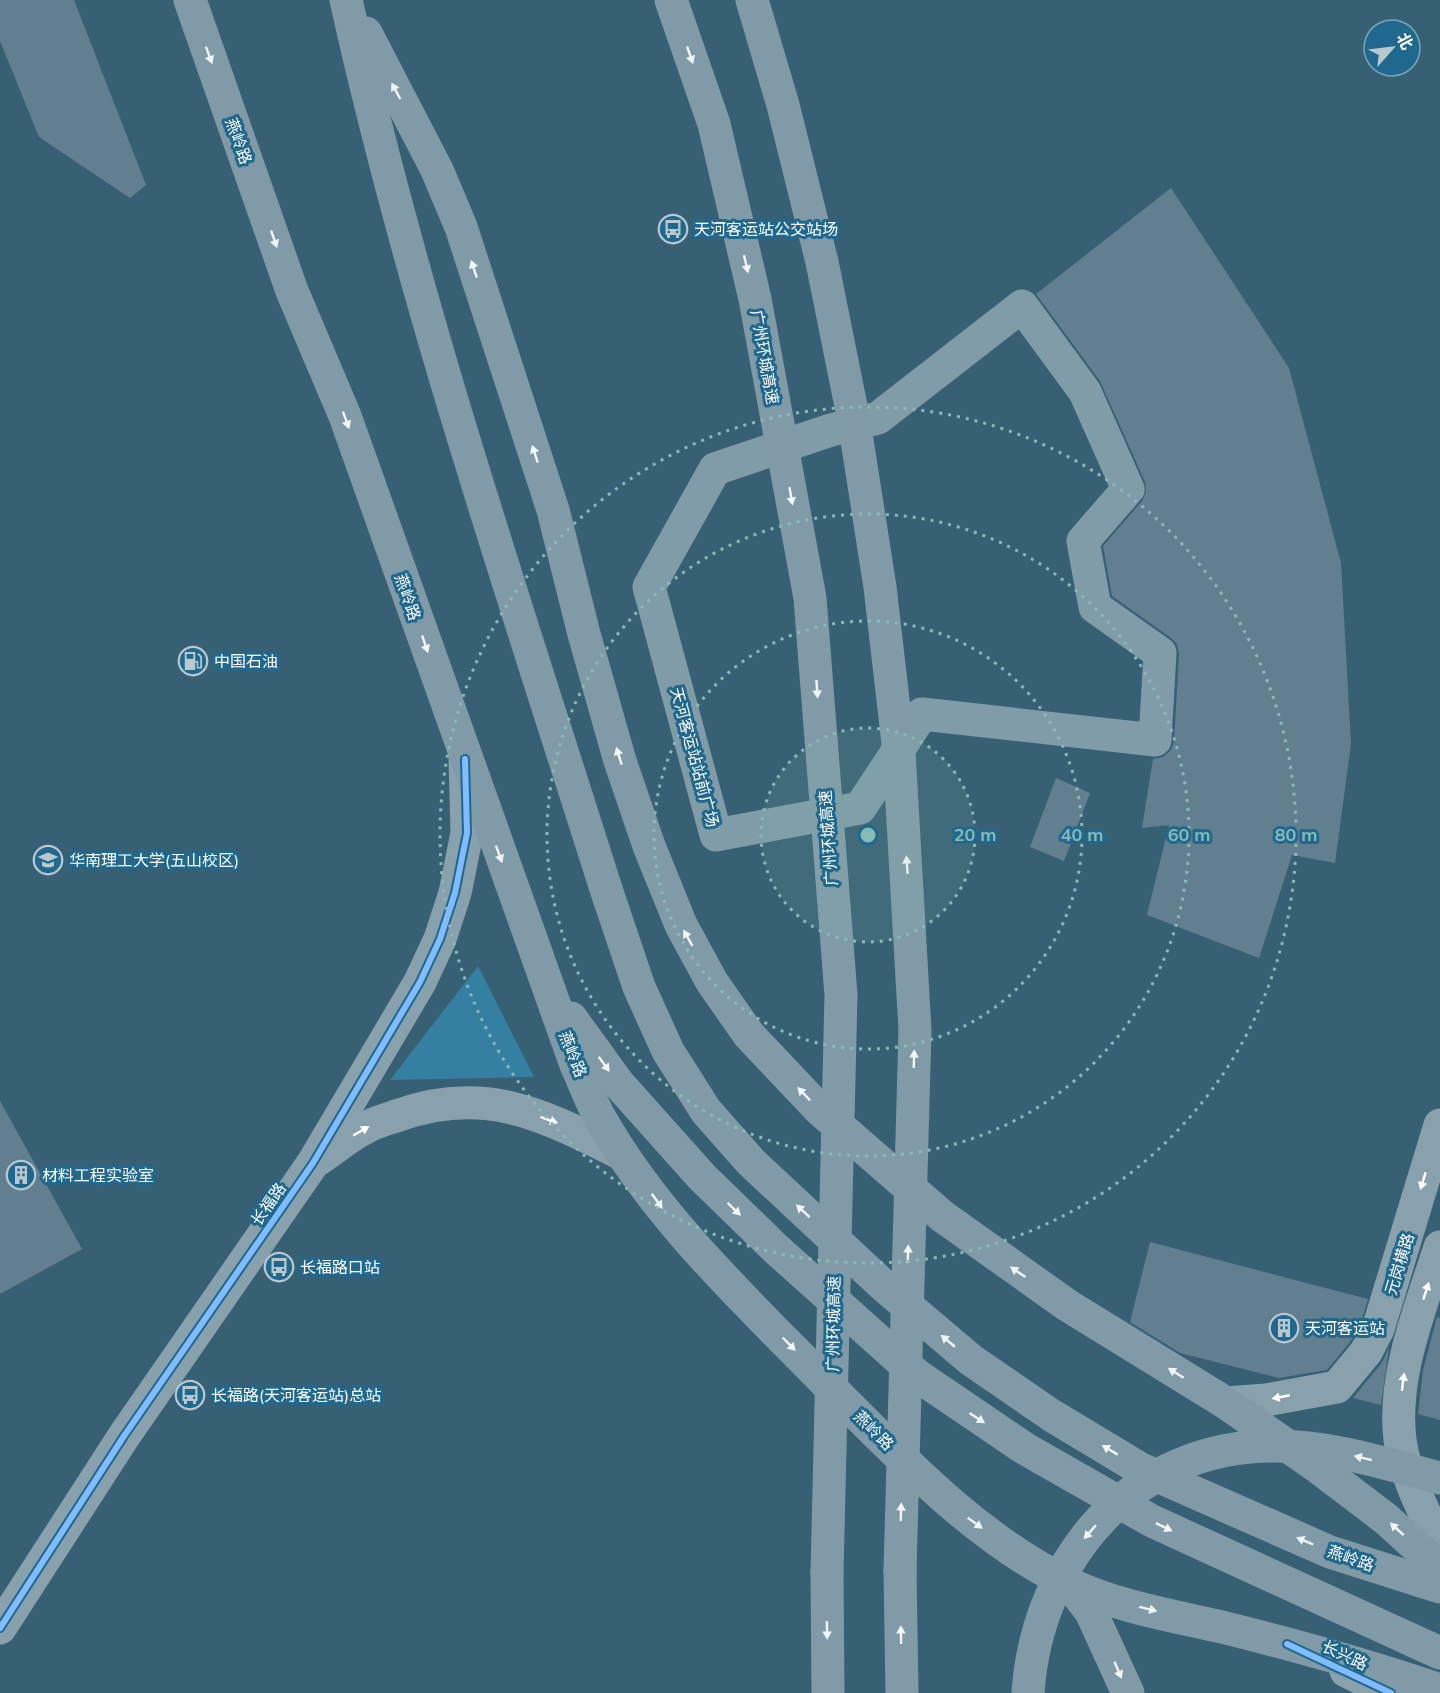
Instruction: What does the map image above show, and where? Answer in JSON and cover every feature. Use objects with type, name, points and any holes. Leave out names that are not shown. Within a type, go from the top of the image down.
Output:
[{"type":"highway","name":"燕岭路","points":[[190,0],[292,291],[345,416],[545,983],[590,1095],[622,1154],[664,1210],[721,1274],[926,1481],[960,1512],[1011,1549],[1069,1583],[1135,1606],[1287,1644],[1440,1690]]},
{"type":"highway","name":"燕岭路","points":[[347,0],[382,153],[427,314],[606,889],[644,998],[668,1050],[706,1111],[751,1162],[885,1287],[971,1360],[1051,1415],[1139,1467],[1221,1505],[1330,1552],[1440,1587]]},
{"type":"highway","points":[[347,0],[437,170],[461,227],[553,510],[584,634],[620,761],[649,846],[681,925],[712,982],[749,1035],[819,1109],[942,1216],[1067,1305],[1226,1404],[1319,1468],[1386,1519],[1440,1568]]},
{"type":"highway","name":"广州环城高速","points":[[671,0],[714,124],[755,299],[810,598],[841,995],[827,1572],[828,1693]]},
{"type":"highway","points":[[752,0],[783,105],[819,251],[854,421],[880,587],[899,752],[915,1030],[900,1571],[902,1693]]},
{"type":"highway","points":[[545,983],[618,1083],[702,1177],[774,1248],[918,1376],[1024,1448],[1143,1516],[1224,1556],[1440,1653]]},
{"type":"highway","points":[[1028,1693],[1034,1642],[1052,1588],[1065,1565],[1100,1519],[1140,1486],[1165,1472],[1221,1452],[1274,1446],[1332,1450],[1440,1478]]},
{"type":"highway","points":[[1069,1583],[1091,1612],[1128,1693]]},
{"type":"street","name":"天河客运站站前广场","points":[[1022,306],[1085,392],[1128,489],[1083,541],[1095,607],[1160,653],[1155,740],[922,714],[860,808],[716,835],[649,587],[715,469],[831,430],[878,418],[1022,306]]},
{"type":"street","name":"长福路","points":[[0,1628],[124,1436],[313,1163],[420,982],[440,939],[455,892],[467,833],[465,759]]},
{"type":"street","name":"长福路","points":[[313,1163],[365,1128],[417,1109],[468,1101],[511,1106],[556,1122],[622,1154]]},
{"type":"street","name":"元岗横路","points":[[1226,1404],[1266,1400],[1337,1387],[1366,1352],[1378,1329],[1440,1125]]},
{"type":"street","name":"元岗横路","points":[[1440,1247],[1414,1335],[1399,1410],[1400,1440],[1407,1470],[1440,1542]]},
{"type":"street","points":[[1378,1329],[1414,1335]]},
{"type":"street","name":"长兴路","points":[[1287,1644],[1390,1693]]},
{"type":"shaded area","points":[[478,966],[534,1077],[390,1080]]},
{"type":"building","points":[[0,0],[74,0],[146,185],[130,198],[39,137],[0,41]]},
{"type":"building","points":[[1171,188],[1289,368],[1341,563],[1351,744],[1335,863],[1292,855],[1259,958],[1147,915],[1169,825],[1142,828],[1153,759],[1163,757],[1171,750],[1174,742],[1179,654],[1177,644],[1171,638],[1112,596],[1103,546],[1142,501],[1146,492],[1145,482],[1100,381],[1036,294]]},
{"type":"building","points":[[1056,778],[1090,793],[1064,861],[1030,847]]},
{"type":"building","name":"材料工程实验室","points":[[0,1101],[82,1249],[0,1294]]},
{"type":"building","name":"天河客运站","points":[[1150,1242],[1368,1299],[1361,1322],[1350,1342],[1327,1370],[1279,1378],[1180,1353],[1130,1322]]},
{"type":"building","points":[[1437,1317],[1440,1318],[1440,1420],[1418,1414],[1423,1370]]},
{"type":"building","points":[[1389,1348],[1381,1405],[1353,1398],[1381,1364]]},
{"type":"cycle path","points":[[0,1628],[124,1436],[313,1163],[420,982],[440,939],[455,893],[467,833],[465,759]]},
{"type":"cycle path","points":[[1287,1644],[1391,1693]]},
{"type":"place","name":"天河客运站公交站场","points":[[673,229]]},
{"type":"place","name":"中国石油","points":[[193,661]]},
{"type":"place","name":"华南理工大学(五山校区)","points":[[48,860]]},
{"type":"place","name":"材料工程实验室","points":[[21,1175]]},
{"type":"place","name":"长福路口站","points":[[279,1267]]},
{"type":"place","name":"天河客运站","points":[[1284,1328]]},
{"type":"place","name":"长福路(天河客运站)总站","points":[[190,1395]]}]
